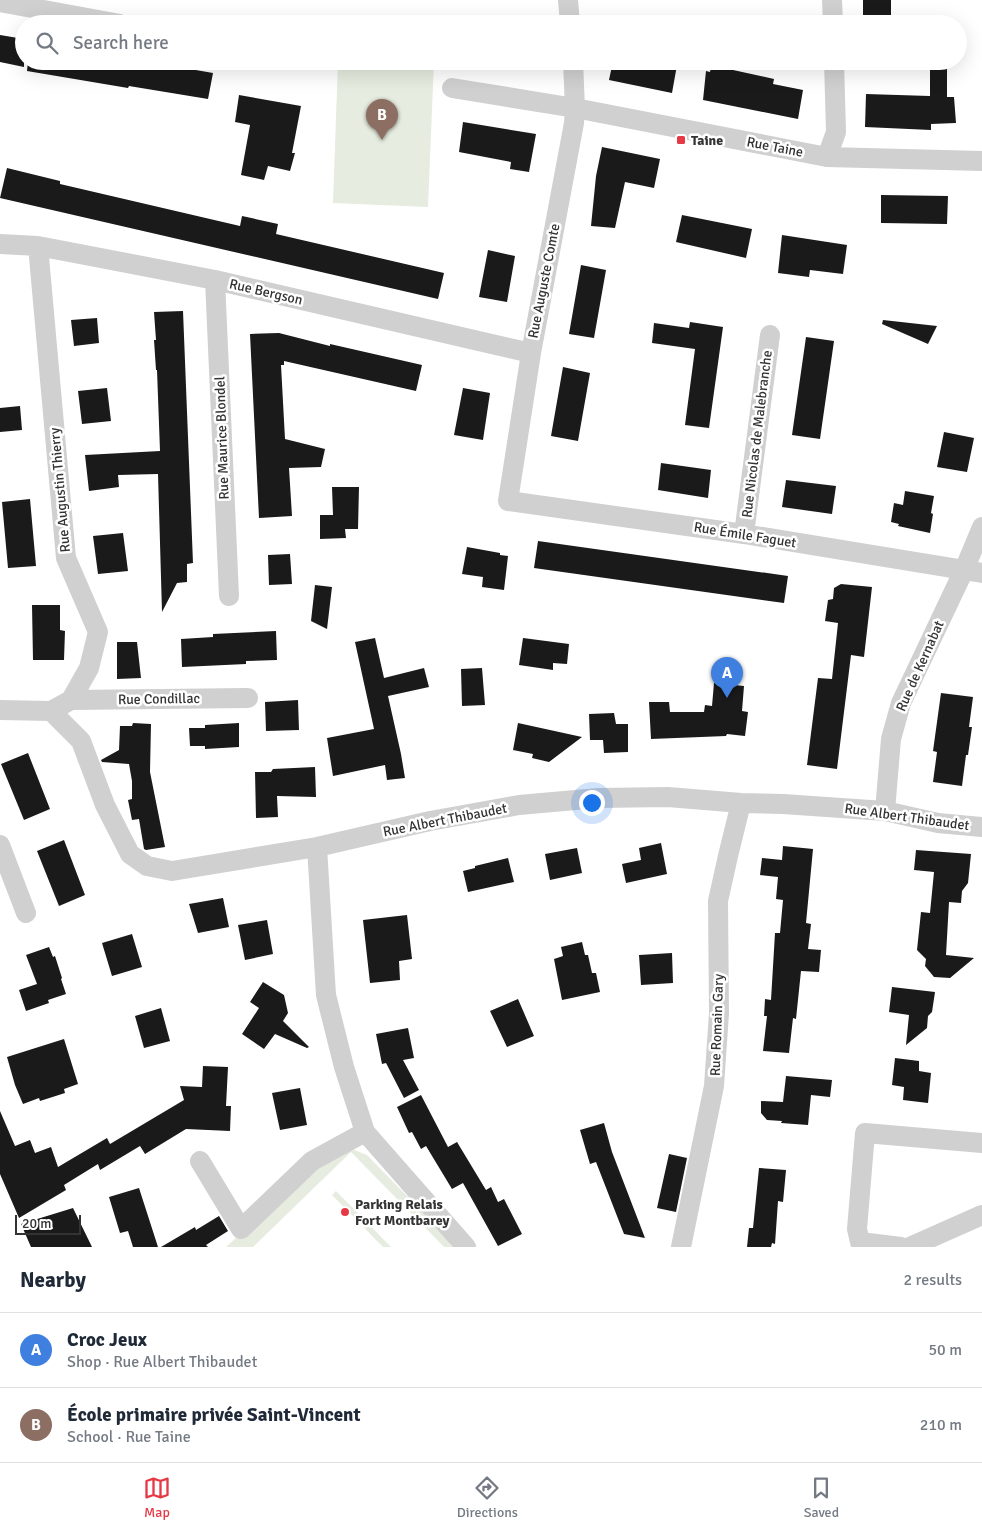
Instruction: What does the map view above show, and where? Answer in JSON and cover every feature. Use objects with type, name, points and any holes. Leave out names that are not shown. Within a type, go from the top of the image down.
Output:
[{"type":"street","points":[[568,0],[569,15]]},
{"type":"street","points":[[832,0],[833,15]]},
{"type":"street","points":[[0,2],[71,15]]},
{"type":"street","name":"Rue Auguste Comte","points":[[508,501],[530,353],[574,123],[573,70]]},
{"type":"street","points":[[826,156],[836,132],[834,70]]},
{"type":"street","name":"Rue Taine","points":[[452,88],[575,108],[826,156],[982,161]]},
{"type":"street","name":"Rue Bergson","points":[[0,244],[38,246],[215,280],[530,353]]},
{"type":"street","name":"Rue Augustin Thierry","points":[[38,246],[66,558],[98,632],[90,668],[71,700]]},
{"type":"street","name":"Rue Maurice Blondel","points":[[215,280],[228,596]]},
{"type":"street","name":"Rue Nicolas de Malebranche","points":[[744,534],[770,335]]},
{"type":"street","name":"Rue Émile Faguet","points":[[508,501],[744,534],[973,571]]},
{"type":"street","name":"Rue de Kernabat","points":[[885,811],[891,739],[901,704],[973,571],[982,527]]},
{"type":"street","name":"Rue Condillac","points":[[71,700],[248,698]]},
{"type":"street","points":[[0,710],[51,711],[71,700]]},
{"type":"street","name":"Rue Albert Thibaudet","points":[[51,711],[81,741],[105,804],[130,854],[147,866],[172,871],[317,847],[430,821],[518,805],[598,798],[668,797],[885,811],[938,823],[982,827]]},
{"type":"street","name":"Rue Romain Gary","points":[[681,1247],[714,1086],[719,1013],[718,901],[741,803]]},
{"type":"street","points":[[0,845],[26,913]]},
{"type":"street","points":[[317,847],[326,994],[344,1067],[365,1132],[466,1247]]},
{"type":"street","points":[[200,1161],[241,1229],[312,1160],[365,1132]]},
{"type":"street","points":[[901,1247],[860,1242],[856,1229],[866,1133],[982,1143]]},
{"type":"street","points":[[910,1247],[982,1215]]},
{"type":"shaded area","points":[[338,70],[434,70],[428,207],[333,203]]},
{"type":"shaded area","points":[[347,1147],[367,1155],[451,1241],[449,1243],[452,1247],[444,1247],[351,1152],[253,1247],[226,1247],[301,1178]]},
{"type":"shaded area","points":[[336,1191],[391,1247],[383,1247],[332,1195]]},
{"type":"building","points":[[863,0],[891,0],[891,15],[863,15]]},
{"type":"building","points":[[0,35],[15,38],[15,65],[0,62]]},
{"type":"building","points":[[196,70],[213,73],[208,99],[27,71]]},
{"type":"building","points":[[611,70],[676,70],[672,93],[609,80]]},
{"type":"building","points":[[710,70],[733,70],[774,79],[773,84],[803,90],[798,119],[703,100],[706,71],[710,72]]},
{"type":"building","points":[[930,70],[947,70],[947,97],[954,97],[956,123],[931,124],[931,130],[865,127],[866,94],[930,96]]},
{"type":"building","points":[[239,95],[301,106],[292,153],[295,153],[290,171],[268,166],[264,180],[241,175],[250,125],[235,122]]},
{"type":"building","points":[[463,122],[536,134],[529,172],[510,169],[511,162],[459,152]]},
{"type":"building","points":[[602,147],[660,159],[654,188],[625,182],[615,228],[591,226],[596,176]]},
{"type":"building","points":[[7,168],[60,181],[60,184],[240,226],[242,216],[278,224],[276,234],[444,273],[438,299],[0,198]]},
{"type":"building","points":[[881,195],[948,196],[947,224],[881,223]]},
{"type":"building","points":[[682,215],[752,229],[746,258],[676,242]]},
{"type":"building","points":[[782,235],[847,245],[843,274],[810,270],[809,277],[778,273]]},
{"type":"building","points":[[488,250],[515,256],[507,302],[479,297]]},
{"type":"building","points":[[581,265],[606,270],[594,338],[569,334]]},
{"type":"building","points":[[183,311],[193,563],[187,564],[187,582],[177,583],[162,612],[158,474],[118,475],[119,487],[89,491],[85,455],[160,451],[154,312]]},
{"type":"building","points":[[97,318],[99,343],[74,346],[71,320]]},
{"type":"building","points":[[883,320],[937,326],[928,344],[882,324]]},
{"type":"building","points":[[690,322],[723,327],[709,428],[685,425],[695,349],[652,343],[654,323],[689,328]]},
{"type":"building","points":[[279,333],[330,346],[330,344],[422,365],[416,391],[284,361],[284,365],[281,365],[285,439],[325,449],[321,467],[289,468],[292,516],[259,518],[250,334]]},
{"type":"building","points":[[806,337],[834,341],[820,439],[792,435]]},
{"type":"building","points":[[563,367],[590,373],[578,441],[551,436]]},
{"type":"building","points":[[107,388],[111,421],[82,424],[78,391]]},
{"type":"building","points":[[463,388],[490,393],[483,440],[454,435]]},
{"type":"building","points":[[20,406],[22,430],[0,432],[0,408]]},
{"type":"building","points":[[944,432],[974,438],[967,472],[937,467]]},
{"type":"building","points":[[661,463],[711,470],[708,498],[658,490]]},
{"type":"building","points":[[786,480],[836,486],[832,514],[782,507]]},
{"type":"building","points":[[332,487],[359,487],[358,529],[345,529],[346,538],[320,539],[320,515],[333,515]]},
{"type":"building","points":[[905,491],[934,496],[930,533],[898,526],[899,524],[891,522],[894,503],[903,505]]},
{"type":"building","points":[[30,499],[36,566],[8,568],[2,502]]},
{"type":"building","points":[[123,533],[128,571],[98,574],[93,536]]},
{"type":"building","points":[[538,541],[788,576],[784,603],[534,568]]},
{"type":"building","points":[[467,547],[508,556],[504,590],[482,587],[483,577],[462,574]]},
{"type":"building","points":[[290,554],[292,584],[269,585],[268,555]]},
{"type":"building","points":[[841,584],[872,587],[864,657],[851,655],[837,769],[807,765],[818,678],[832,679],[838,623],[825,621],[828,600],[833,599],[834,588]]},
{"type":"building","points":[[315,585],[332,587],[327,629],[311,621]]},
{"type":"building","points":[[32,605],[60,605],[60,630],[65,631],[64,660],[33,660]]},
{"type":"building","points":[[276,631],[277,660],[246,661],[246,664],[182,667],[181,639],[213,637],[213,634]]},
{"type":"building","points":[[375,638],[384,678],[424,668],[429,687],[388,696],[405,778],[387,780],[385,765],[333,776],[327,738],[374,729],[355,642]]},
{"type":"building","points":[[523,638],[569,644],[567,664],[553,663],[553,670],[519,665]]},
{"type":"building","points":[[117,642],[137,642],[141,678],[117,679]]},
{"type":"building","points":[[482,668],[485,705],[462,706],[461,669]]},
{"type":"building","points":[[714,683],[744,686],[742,711],[748,712],[745,736],[727,734],[726,736],[651,739],[649,702],[669,702],[670,712],[704,712],[705,705],[712,706]]},
{"type":"building","points":[[941,693],[973,697],[969,727],[972,727],[962,786],[933,782],[937,752],[933,751]]},
{"type":"building","points":[[298,700],[299,730],[266,731],[265,702]]},
{"type":"building","points":[[614,713],[616,724],[628,724],[628,752],[604,753],[603,740],[590,740],[589,714]]},
{"type":"building","points":[[133,723],[151,724],[150,772],[165,847],[144,849],[139,819],[132,820],[128,800],[132,799],[132,781],[129,764],[102,762],[101,760],[119,750],[120,726],[132,726]]},
{"type":"building","points":[[239,723],[239,747],[205,749],[205,746],[190,746],[189,728],[205,728],[205,725]]},
{"type":"building","points":[[518,723],[582,737],[549,762],[532,758],[533,754],[513,750]]},
{"type":"building","points":[[28,753],[50,809],[24,820],[1,764]]},
{"type":"building","points":[[315,767],[316,797],[277,796],[278,817],[256,818],[255,772]]},
{"type":"building","points":[[64,840],[85,895],[59,906],[37,851]]},
{"type":"building","points":[[661,843],[667,874],[626,883],[622,864],[641,860],[639,848]]},
{"type":"building","points":[[783,846],[813,849],[806,923],[811,924],[808,949],[821,950],[819,972],[801,971],[796,1019],[793,1018],[789,1053],[763,1051],[767,1016],[764,1016],[765,999],[771,1000],[775,933],[780,933],[783,900],[776,899],[778,877],[760,875],[762,858],[782,860]]},
{"type":"building","points":[[577,848],[582,873],[550,880],[545,854]]},
{"type":"building","points":[[916,850],[971,854],[968,883],[962,891],[961,903],[949,902],[946,955],[974,958],[950,978],[934,977],[925,966],[926,959],[917,950],[921,912],[930,913],[934,872],[914,870]]},
{"type":"building","points":[[508,858],[514,882],[468,892],[463,871]]},
{"type":"building","points":[[223,898],[229,927],[198,933],[189,904]]},
{"type":"building","points":[[407,915],[412,959],[399,961],[400,980],[370,983],[363,920]]},
{"type":"building","points":[[267,920],[273,954],[245,960],[238,925]]},
{"type":"building","points":[[132,934],[142,967],[112,976],[102,943]]},
{"type":"building","points":[[582,942],[585,955],[588,955],[592,973],[596,973],[600,992],[562,1000],[554,959],[563,956],[561,947]]},
{"type":"building","points":[[49,947],[53,957],[55,956],[66,994],[48,1000],[49,1003],[26,1011],[19,990],[37,984],[26,955]]},
{"type":"building","points":[[672,953],[673,983],[641,985],[639,955]]},
{"type":"building","points":[[263,982],[284,995],[288,1013],[283,1021],[309,1047],[307,1048],[275,1034],[264,1049],[242,1034],[259,1008],[250,1002]]},
{"type":"building","points":[[892,987],[935,992],[932,1012],[928,1016],[927,1028],[906,1045],[909,1015],[889,1012]]},
{"type":"building","points":[[518,999],[534,1036],[507,1047],[490,1011]]},
{"type":"building","points":[[161,1008],[170,1041],[144,1048],[135,1016]]},
{"type":"building","points":[[408,1028],[414,1058],[403,1060],[419,1090],[404,1098],[386,1063],[382,1064],[376,1034]]},
{"type":"building","points":[[64,1039],[78,1084],[64,1089],[65,1093],[40,1101],[39,1098],[23,1104],[7,1057]]},
{"type":"building","points":[[895,1058],[919,1061],[919,1071],[931,1073],[928,1103],[903,1100],[904,1087],[892,1085]]},
{"type":"building","points":[[203,1066],[228,1067],[226,1106],[231,1106],[230,1131],[186,1129],[145,1154],[140,1146],[100,1170],[98,1164],[64,1185],[66,1190],[19,1218],[0,1174],[0,1111],[15,1146],[30,1140],[35,1153],[51,1147],[58,1167],[107,1138],[110,1144],[184,1100],[180,1086],[202,1087]]},
{"type":"building","points":[[786,1076],[832,1080],[830,1097],[811,1095],[808,1125],[767,1120],[761,1113],[761,1101],[783,1102]]},
{"type":"building","points":[[300,1088],[307,1125],[280,1130],[272,1093]]},
{"type":"building","points":[[421,1095],[448,1147],[457,1142],[486,1190],[491,1187],[498,1202],[504,1199],[522,1234],[498,1246],[463,1183],[452,1189],[426,1146],[421,1149],[412,1132],[409,1133],[397,1107]]},
{"type":"building","points":[[604,1123],[612,1152],[645,1238],[624,1234],[596,1162],[590,1164],[580,1130]]},
{"type":"building","points":[[669,1154],[687,1158],[676,1212],[657,1208]]},
{"type":"building","points":[[759,1168],[786,1170],[783,1202],[778,1201],[775,1244],[772,1243],[771,1247],[747,1247],[749,1228],[753,1228]]},
{"type":"building","points":[[139,1188],[158,1247],[133,1247],[128,1231],[120,1233],[109,1197]]},
{"type":"building","points":[[73,1208],[92,1247],[31,1247],[21,1224]]},
{"type":"building","points":[[219,1216],[228,1231],[206,1245],[208,1247],[161,1247],[195,1227],[196,1230]]},
{"type":"place","name":"École primaire privée Saint-Vincent","points":[[382,140]]},
{"type":"place","name":"Taine","points":[[681,140]]},
{"type":"place","name":"Croc Jeux","points":[[727,698]]},
{"type":"place","name":"Parking Relais Fort Montbarey","points":[[345,1212]]}]
